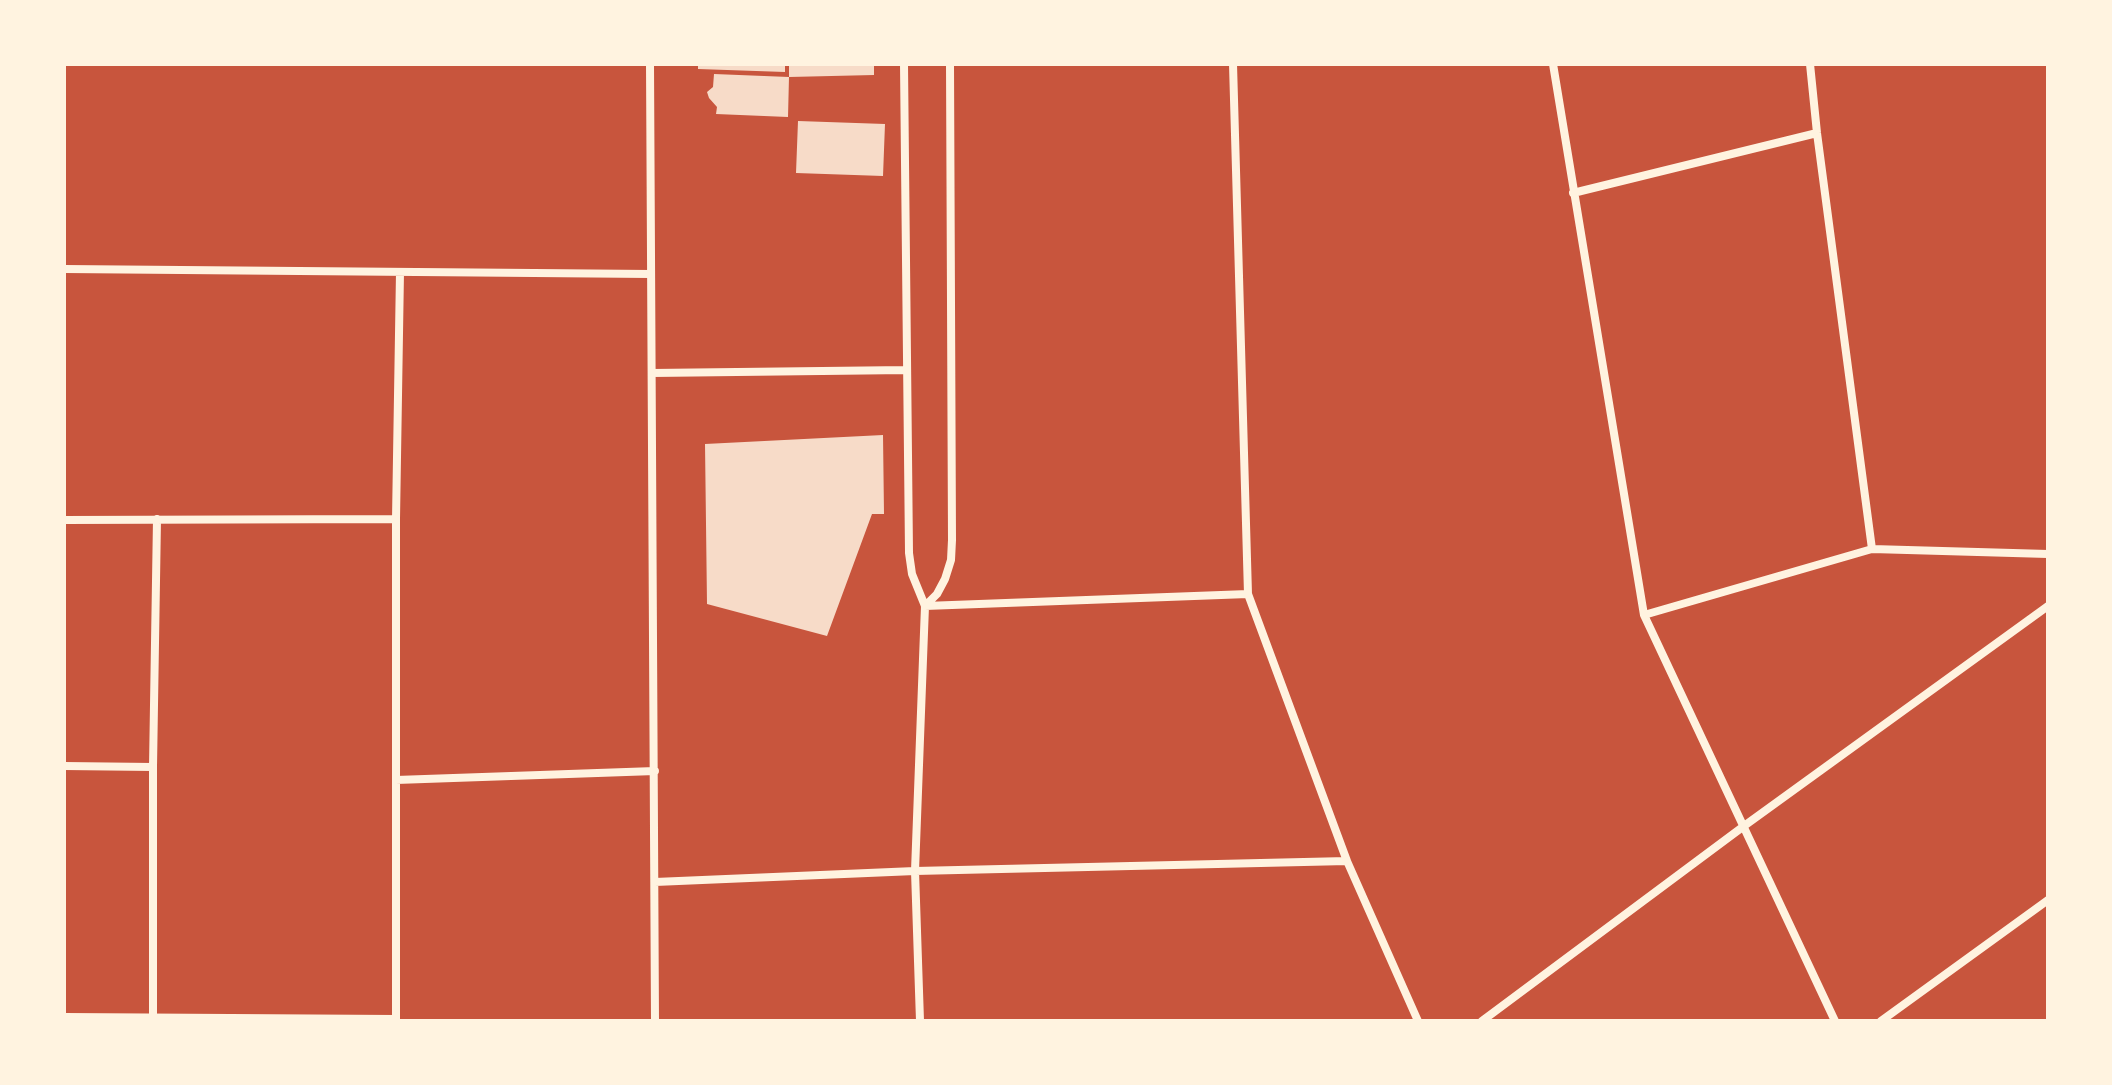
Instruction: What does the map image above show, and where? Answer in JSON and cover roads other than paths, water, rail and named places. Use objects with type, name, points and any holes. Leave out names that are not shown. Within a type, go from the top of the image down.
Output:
[{"type":"street","points":[[650,64],[655,1021]]},
{"type":"street","points":[[904,64],[909,553],[912,574],[925,606],[915,871],[920,1021]]},
{"type":"street","points":[[925,606],[937,594],[945,579],[951,560],[952,540],[950,64]]},
{"type":"street","points":[[1233,64],[1248,594],[1347,861],[1418,1021]]},
{"type":"street","points":[[1553,64],[1644,615],[1835,1021]]},
{"type":"street","points":[[1810,64],[1872,549]]},
{"type":"street","points":[[1573,193],[1817,133]]},
{"type":"street","points":[[64,269],[651,274]]},
{"type":"street","points":[[64,1017],[396,1020],[396,519],[400,272]]},
{"type":"street","points":[[652,373],[907,370]]},
{"type":"street","points":[[153,1018],[157,519]]},
{"type":"street","points":[[64,520],[396,519]]},
{"type":"street","points":[[1644,615],[1872,549],[2048,554]]},
{"type":"street","points":[[925,606],[1248,594]]},
{"type":"street","points":[[1482,1021],[2048,606]]},
{"type":"street","points":[[64,766],[153,767]]},
{"type":"street","points":[[396,780],[655,771]]},
{"type":"street","points":[[655,882],[915,871],[1347,861]]},
{"type":"street","points":[[1881,1021],[2048,900]]}]
